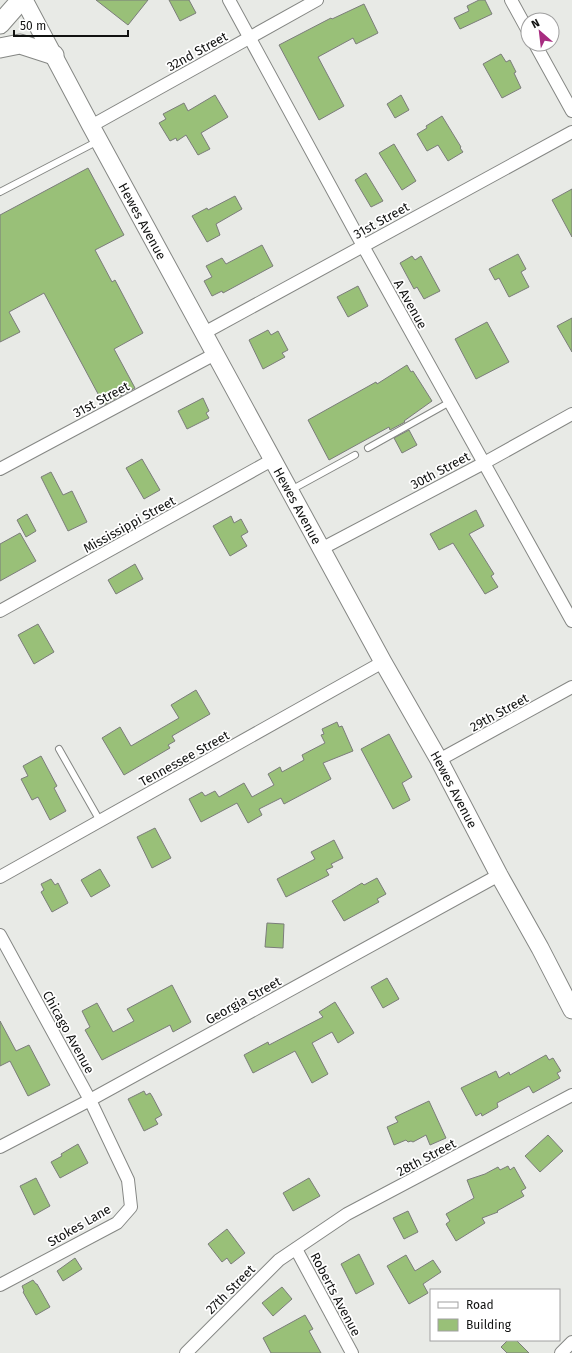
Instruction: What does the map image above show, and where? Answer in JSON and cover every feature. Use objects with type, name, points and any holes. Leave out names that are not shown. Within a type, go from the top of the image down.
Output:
[{"type":"main road","points":[[0,24],[23,0]]},
{"type":"main road","name":"Hewes Avenue","points":[[23,0],[272,460],[383,662],[439,760],[572,1010]]},
{"type":"main road","points":[[0,48],[20,44],[54,55]]},
{"type":"street","name":"A Avenue","points":[[229,0],[363,246],[572,621]]},
{"type":"street","name":"32nd Street","points":[[95,133],[249,38],[317,0]]},
{"type":"street","points":[[511,0],[520,16]]},
{"type":"street","points":[[539,52],[572,111]]},
{"type":"street","name":"31st Street","points":[[204,333],[572,132]]},
{"type":"street","name":"31st Street","points":[[0,469],[215,354]]},
{"type":"street","name":"30th Street","points":[[321,549],[484,463],[572,414]]},
{"type":"street","name":"Mississippi Street","points":[[0,612],[272,460]]},
{"type":"street","name":"Tennessee Street","points":[[0,877],[383,662]]},
{"type":"street","name":"29th Street","points":[[439,760],[572,687]]},
{"type":"street","name":"Georgia Street","points":[[0,1147],[90,1100],[499,875]]},
{"type":"street","name":"Chicago Avenue","points":[[0,935],[90,1100],[111,1144]]},
{"type":"street","name":"28th Street","points":[[296,1249],[347,1214],[572,1095]]},
{"type":"street","name":"Stokes Lane","points":[[0,1284],[117,1223],[131,1207],[128,1180],[111,1144]]},
{"type":"street","name":"27th Street","points":[[186,1353],[280,1260],[296,1249]]},
{"type":"street","name":"Roberts Avenue","points":[[296,1249],[352,1353]]},
{"type":"street","points":[[561,1353],[572,1342]]},
{"type":"lane","points":[[0,192],[95,133]]},
{"type":"lane","points":[[368,448],[450,402]]},
{"type":"lane","points":[[289,491],[355,455]]},
{"type":"lane","points":[[59,749],[100,821]]},
{"type":"building","points":[[96,0],[148,0],[128,25]]},
{"type":"building","points":[[169,0],[189,0],[196,13],[180,21]]},
{"type":"building","points":[[479,0],[485,0],[492,14],[460,29],[454,18],[469,11],[467,6]]},
{"type":"building","points":[[364,4],[378,33],[356,44],[353,38],[318,57],[344,106],[319,120],[279,45],[331,18],[332,19]]},
{"type":"building","points":[[501,54],[506,62],[510,60],[521,88],[502,98],[483,64]]},
{"type":"building","points":[[215,95],[228,117],[201,133],[210,149],[198,155],[186,135],[177,141],[176,138],[170,141],[159,123],[166,119],[163,114],[184,103],[188,111]]},
{"type":"building","points":[[401,95],[409,110],[395,118],[387,104]]},
{"type":"building","points":[[442,116],[463,152],[448,161],[438,145],[427,151],[417,134],[427,128],[426,126]]},
{"type":"building","points":[[394,144],[416,181],[402,190],[379,153]]},
{"type":"building","points":[[88,168],[124,235],[95,250],[112,282],[115,280],[143,333],[114,349],[135,388],[104,405],[44,293],[9,312],[20,332],[0,342],[0,215]]},
{"type":"building","points":[[366,173],[383,201],[371,207],[355,180]]},
{"type":"building","points":[[572,189],[572,237],[552,200]]},
{"type":"building","points":[[235,196],[242,209],[216,224],[220,235],[207,242],[192,216],[207,208],[208,210]]},
{"type":"building","points":[[262,245],[273,266],[223,293],[222,291],[212,296],[204,281],[212,277],[206,266],[222,258],[226,264]]},
{"type":"building","points":[[518,254],[526,269],[521,272],[529,287],[509,297],[499,278],[495,280],[489,269]]},
{"type":"building","points":[[412,256],[415,260],[421,256],[440,291],[424,299],[417,287],[414,289],[400,263]]},
{"type":"building","points":[[358,286],[368,306],[348,317],[337,297]]},
{"type":"building","points":[[572,318],[572,352],[557,326]]},
{"type":"building","points":[[487,322],[509,362],[476,379],[455,339]]},
{"type":"building","points":[[268,330],[271,335],[278,331],[288,350],[282,353],[285,357],[263,369],[249,340]]},
{"type":"building","points":[[407,365],[411,372],[413,371],[432,401],[404,421],[405,422],[390,430],[389,427],[329,460],[308,420],[376,382],[377,384]]},
{"type":"building","points":[[203,398],[209,411],[206,413],[209,418],[187,429],[178,411]]},
{"type":"building","points":[[409,430],[417,445],[402,453],[394,438]]},
{"type":"building","points":[[142,459],[160,490],[144,499],[126,468]]},
{"type":"building","points":[[51,472],[63,495],[72,491],[87,522],[68,531],[41,477]]},
{"type":"building","points":[[476,510],[484,526],[469,534],[494,574],[491,576],[498,587],[485,594],[453,543],[439,550],[430,534]]},
{"type":"building","points":[[27,514],[36,531],[26,537],[17,520]]},
{"type":"building","points":[[231,516],[234,523],[241,519],[248,532],[241,536],[247,546],[230,556],[213,526]]},
{"type":"building","points":[[20,533],[36,561],[0,581],[0,544]]},
{"type":"building","points":[[135,564],[143,579],[116,594],[108,580]]},
{"type":"building","points":[[38,624],[54,652],[34,664],[18,635]]},
{"type":"building","points":[[196,690],[210,714],[172,736],[175,741],[168,745],[170,748],[124,775],[102,738],[120,727],[131,746],[179,718],[171,705]]},
{"type":"building","points":[[337,722],[339,727],[342,726],[353,751],[323,763],[331,779],[284,804],[281,798],[259,809],[262,815],[248,823],[237,803],[201,822],[189,799],[202,792],[205,796],[215,791],[219,797],[244,783],[252,797],[274,785],[268,774],[280,767],[282,772],[304,760],[302,755],[325,743],[321,735],[324,734],[322,729]]},
{"type":"building","points":[[389,734],[412,777],[402,783],[410,800],[393,809],[361,749]]},
{"type":"building","points":[[41,756],[57,786],[54,788],[66,811],[50,820],[38,797],[32,800],[21,779],[28,776],[23,766]]},
{"type":"building","points":[[155,828],[171,858],[152,868],[137,837]]},
{"type":"building","points":[[334,840],[343,858],[331,864],[333,867],[326,870],[329,875],[286,897],[277,879],[315,859],[311,852]]},
{"type":"building","points":[[100,869],[110,886],[91,897],[81,880]]},
{"type":"building","points":[[377,878],[386,894],[377,899],[379,902],[344,921],[332,901],[362,883],[364,885]]},
{"type":"building","points":[[51,879],[55,885],[58,883],[68,903],[52,912],[41,892],[44,890],[41,884]]},
{"type":"building","points":[[267,923],[284,924],[283,948],[265,947]]},
{"type":"building","points":[[387,978],[399,999],[383,1008],[371,987]]},
{"type":"building","points":[[172,985],[191,1022],[173,1032],[170,1025],[102,1060],[85,1030],[90,1027],[82,1011],[97,1003],[113,1032],[134,1021],[127,1009]]},
{"type":"building","points":[[335,1002],[354,1033],[338,1043],[332,1032],[312,1043],[328,1074],[312,1083],[295,1051],[253,1073],[244,1055],[268,1042],[269,1045],[323,1017],[319,1012]]},
{"type":"building","points":[[0,1021],[16,1051],[29,1045],[50,1085],[28,1096],[10,1061],[0,1066]]},
{"type":"building","points":[[546,1055],[549,1060],[553,1058],[561,1071],[557,1073],[560,1078],[533,1093],[529,1086],[497,1103],[498,1107],[482,1116],[481,1113],[476,1116],[461,1088],[496,1071],[499,1078],[509,1072],[510,1075]]},
{"type":"building","points":[[144,1091],[146,1095],[150,1093],[162,1115],[155,1119],[158,1124],[144,1131],[128,1099]]},
{"type":"building","points":[[429,1101],[446,1138],[430,1145],[426,1135],[413,1142],[408,1142],[406,1140],[394,1145],[387,1127],[398,1122],[395,1117]]},
{"type":"building","points":[[548,1135],[563,1151],[540,1172],[525,1156]]},
{"type":"building","points":[[78,1144],[88,1163],[60,1178],[51,1162]]},
{"type":"building","points":[[508,1166],[510,1170],[514,1167],[526,1188],[521,1191],[524,1196],[497,1211],[498,1212],[482,1218],[485,1223],[456,1241],[446,1224],[450,1221],[446,1214],[474,1198],[467,1180],[485,1174],[498,1167],[500,1170]]},
{"type":"building","points":[[36,1178],[50,1206],[34,1215],[20,1186]]},
{"type":"building","points":[[309,1178],[320,1196],[293,1211],[283,1193]]},
{"type":"building","points":[[408,1211],[418,1232],[404,1239],[393,1218]]},
{"type":"building","points":[[227,1229],[245,1253],[231,1264],[227,1258],[222,1262],[208,1244]]},
{"type":"building","points":[[359,1254],[374,1284],[356,1294],[341,1264]]},
{"type":"building","points":[[406,1255],[415,1271],[433,1260],[441,1272],[423,1284],[428,1293],[409,1304],[387,1266]]},
{"type":"building","points":[[75,1258],[82,1269],[63,1281],[57,1271]]},
{"type":"building","points":[[33,1280],[37,1284],[50,1307],[36,1315],[23,1292],[22,1286]]},
{"type":"building","points":[[282,1287],[292,1299],[273,1316],[262,1303]]},
{"type":"building","points":[[305,1315],[313,1329],[309,1331],[321,1353],[271,1353],[263,1338]]},
{"type":"building","points":[[507,1341],[517,1341],[529,1353],[507,1353],[501,1347]]}]
